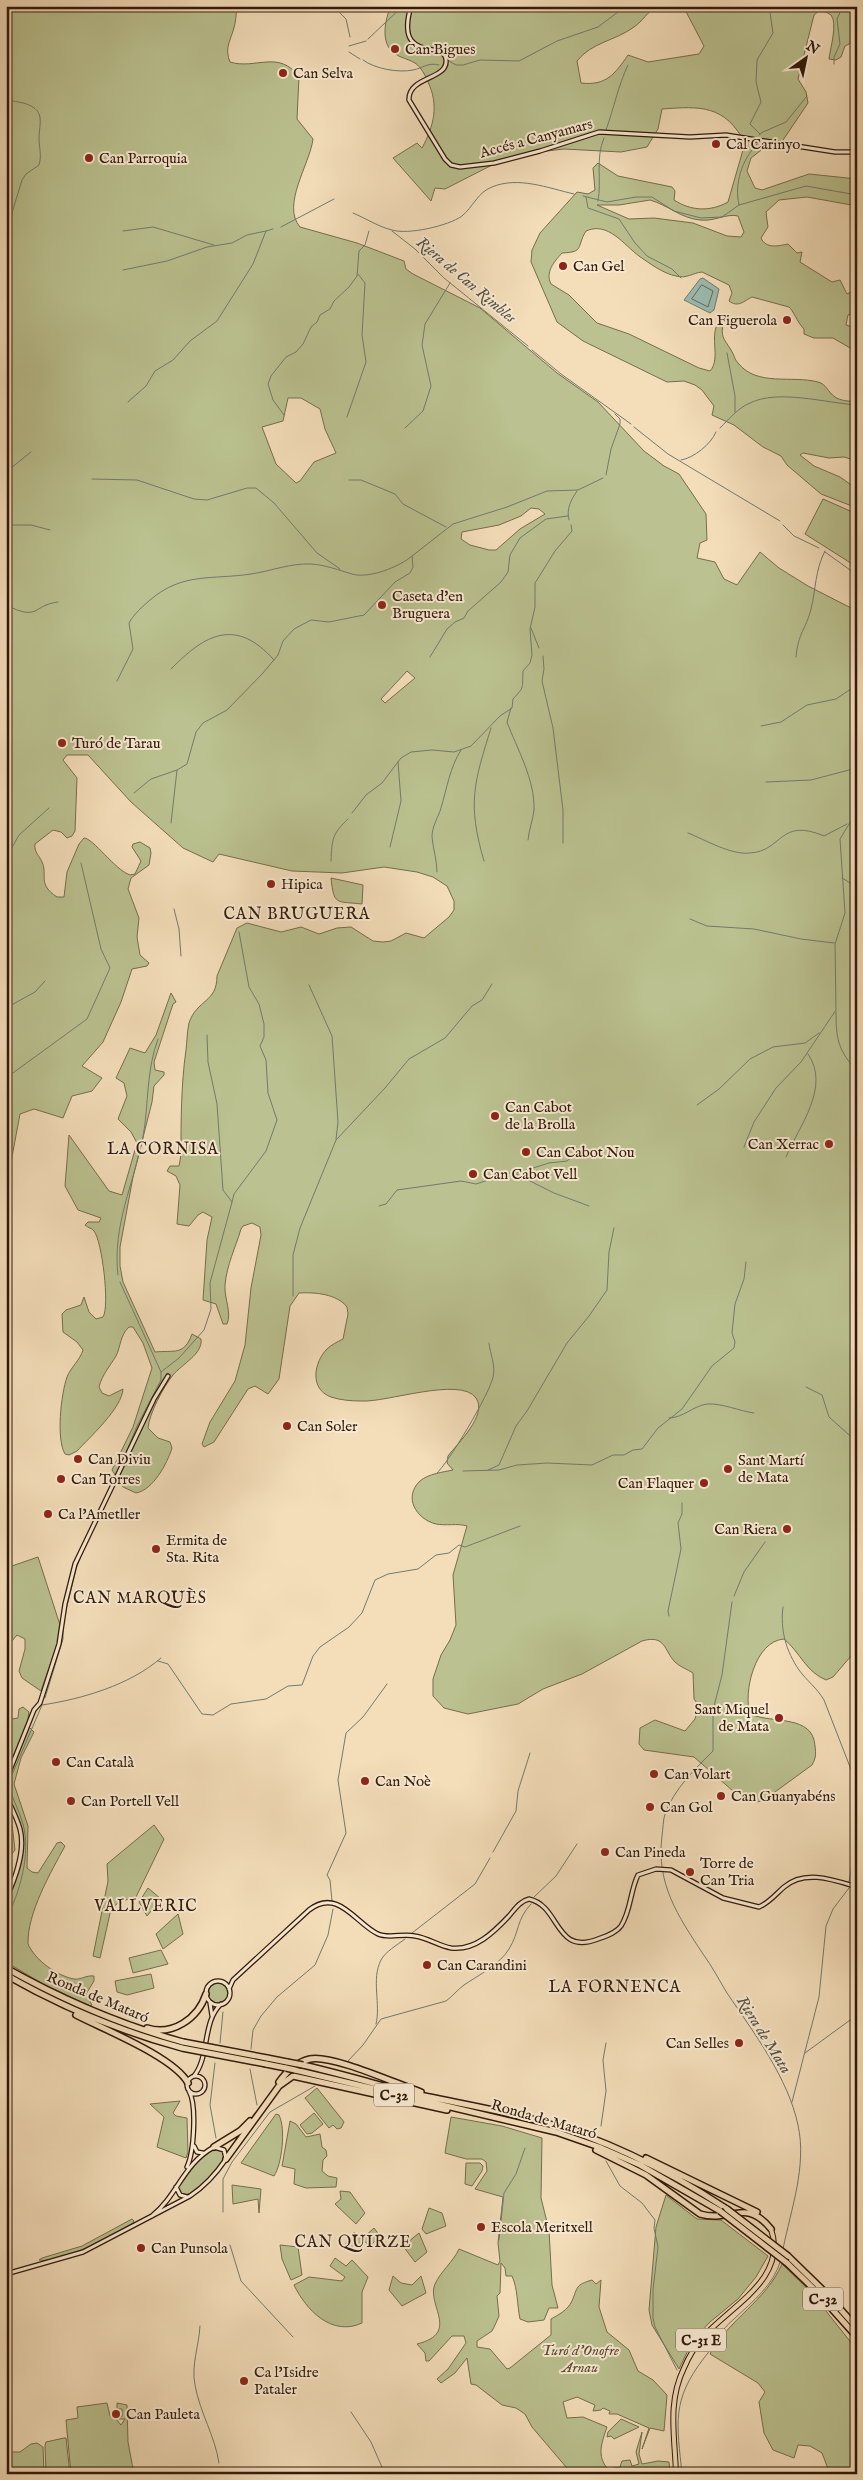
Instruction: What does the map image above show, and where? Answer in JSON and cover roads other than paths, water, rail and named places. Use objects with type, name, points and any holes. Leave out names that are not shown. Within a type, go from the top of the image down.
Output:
[{"type":"highway","name":"Ronda de Mataró","points":[[6,1968],[61,1997],[182,2045]]},
{"type":"highway","name":"Ronda de Mataró","points":[[6,1975],[45,1997],[114,2028],[182,2045]]},
{"type":"highway","points":[[116,2020],[152,2030],[174,2029],[192,2015],[202,2004],[206,1994]]},
{"type":"highway","points":[[45,1997],[164,2061],[182,2074],[188,2083]]},
{"type":"highway","name":"C-32","points":[[182,2045],[286,2065]]},
{"type":"highway","points":[[214,2147],[249,2123],[294,2066],[311,2059],[337,2062],[436,2097]]},
{"type":"highway","name":"Ronda de Mataró","points":[[286,2065],[304,2065],[540,2121],[627,2152],[672,2175],[727,2209],[788,2256],[820,2287],[857,2328]]},
{"type":"highway","name":"Ronda de Mataró","points":[[286,2065],[295,2070],[406,2098],[494,2117],[578,2140],[640,2165],[720,2211],[787,2263],[815,2290],[857,2338]]},
{"type":"highway","points":[[226,2159],[279,2086],[293,2076],[404,2102],[494,2117]]},
{"type":"highway","points":[[578,2140],[646,2175],[700,2214],[709,2216],[749,2212],[759,2216],[771,2229]]},
{"type":"highway","points":[[627,2152],[633,2152],[670,2169],[753,2210],[764,2217],[771,2229]]},
{"type":"main road","name":"C-31 E","points":[[676,2474],[672,2410],[680,2377],[690,2356],[704,2336],[745,2299],[769,2270],[775,2249],[771,2229]]},
{"type":"street","name":"Accés a Canyamars","points":[[411,6],[408,18],[412,43],[418,48],[439,50],[445,56],[446,62],[445,67],[437,74],[414,86],[410,91],[409,100],[445,159],[455,166],[494,163],[540,151],[598,132],[690,137],[726,134],[835,152],[857,152]]},
{"type":"street","points":[[6,1780],[42,1694],[59,1644],[65,1604],[75,1564],[154,1399],[168,1376]]},
{"type":"street","points":[[6,1796],[20,1829],[22,1839],[15,1878],[6,1899]]},
{"type":"street","points":[[152,2216],[164,2205],[177,2186],[191,2159],[193,2106],[188,2083],[200,2065],[212,2019],[221,2004],[228,1998],[233,1980],[309,1910],[324,1903],[333,1904],[352,1913],[378,1934],[415,1936],[456,1948],[480,1942],[523,1902],[529,1899],[541,1906],[570,1940],[576,1943],[586,1943],[619,1928],[638,1875],[656,1870],[665,1869],[675,1872],[723,1898],[759,1907],[765,1905],[789,1883],[800,1878],[820,1878],[857,1887]]},
{"type":"street","points":[[212,2019],[209,2000],[206,1994],[212,1983],[233,1980]]},
{"type":"street","points":[[224,1982],[229,1989]]},
{"type":"street","points":[[209,2000],[214,2004],[221,2004]]},
{"type":"street","points":[[193,2106],[199,2094],[205,2088],[200,2065]]},
{"type":"street","points":[[194,2076],[203,2079]]},
{"type":"street","points":[[189,2091],[199,2094]]},
{"type":"street","points":[[193,2142],[196,2152],[206,2152]]},
{"type":"street","points":[[6,2274],[83,2252],[190,2196],[204,2185],[226,2159],[224,2150],[214,2147],[186,2170]]},
{"type":"street","points":[[177,2186],[180,2195],[190,2196]]},
{"type":"water","points":[[703,278],[719,289],[714,310],[710,313],[684,300],[700,279]]},
{"type":"waterway","points":[[333,6],[346,19],[350,37]]},
{"type":"waterway","points":[[368,39],[403,6]]},
{"type":"waterway","points":[[449,61],[456,65],[480,60],[519,61],[557,41],[598,27],[626,6]]},
{"type":"waterway","points":[[760,134],[750,124],[761,102],[756,82],[757,60],[773,33],[769,6]]},
{"type":"waterway","points":[[834,64],[834,57],[840,44],[837,19],[843,6]]},
{"type":"waterway","points":[[349,46],[366,41]]},
{"type":"waterway","points":[[349,52],[360,59]]},
{"type":"waterway","points":[[363,60],[374,66],[394,71],[407,71],[429,65],[439,65]]},
{"type":"waterway","points":[[606,130],[621,81],[628,65]]},
{"type":"waterway","points":[[759,135],[786,122],[807,96]]},
{"type":"waterway","points":[[6,100],[31,106],[38,112],[40,117],[40,161],[39,165],[26,174],[22,180],[8,226],[11,253],[6,260]]},
{"type":"waterway","points":[[598,201],[599,162],[604,138]]},
{"type":"waterway","points":[[739,205],[738,188],[743,165],[757,144]]},
{"type":"waterway","points":[[353,213],[387,229],[408,231],[428,229],[456,220],[466,212],[483,192],[502,184],[533,184],[574,194]]},
{"type":"waterway","points":[[583,196],[607,202],[636,197],[652,197],[674,211],[701,218],[722,217],[739,205],[806,186],[857,195]]},
{"type":"waterway","points":[[586,197],[588,208],[619,219],[635,243],[647,256],[672,269],[681,278]]},
{"type":"waterway","points":[[281,227],[334,199]]},
{"type":"waterway","points":[[123,231],[153,227],[214,245]]},
{"type":"waterway","points":[[128,402],[146,386],[155,371],[173,360],[190,341],[217,321],[253,264],[266,231],[273,229]]},
{"type":"waterway","points":[[123,270],[167,261],[207,247],[232,243],[247,235],[266,231]]},
{"type":"waterway","points":[[284,415],[273,400],[268,384],[271,376],[286,357],[296,352],[303,344],[311,327],[317,322],[320,315],[330,309],[334,301],[349,287],[357,276],[359,251],[365,245],[369,231]]},
{"type":"waterway","name":"Riera de Can Rimbles","points":[[392,231],[415,249],[444,278],[528,346]]},
{"type":"waterway","points":[[347,417],[366,362],[362,335],[365,283],[358,274]]},
{"type":"waterway","points":[[405,428],[423,411],[431,386],[422,345],[425,324],[450,283]]},
{"type":"waterway","name":"Riera de Can Rimbles","points":[[532,350],[561,374],[631,424]]},
{"type":"waterway","points":[[727,353],[735,396],[735,412]]},
{"type":"waterway","points":[[720,428],[742,408],[761,399],[788,397],[857,405]]},
{"type":"waterway","points":[[606,475],[611,449],[620,424],[620,419],[615,414]]},
{"type":"waterway","name":"Riera de Can Rimbles","points":[[634,427],[668,454],[780,521]]},
{"type":"waterway","points":[[681,460],[702,450],[716,432]]},
{"type":"waterway","points":[[6,472],[31,452]]},
{"type":"waterway","points":[[171,823],[177,770],[187,764],[196,732],[203,723],[227,710],[263,673],[278,655],[283,641],[294,629],[311,620],[329,622],[364,615],[395,582],[410,573],[413,567],[412,556],[453,524],[507,507],[547,491],[578,490],[603,478]]},
{"type":"waterway","points":[[92,479],[137,480],[194,499],[207,500],[247,488],[256,488],[274,503],[317,553],[340,569]]},
{"type":"waterway","points":[[349,480],[361,480],[395,494],[403,504],[446,527]]},
{"type":"waterway","points":[[569,520],[568,512],[577,491]]},
{"type":"waterway","points":[[430,657],[447,629],[455,622],[464,618],[468,611],[501,582],[508,572],[510,555],[520,538],[546,519],[568,516]]},
{"type":"waterway","points":[[6,525],[31,525],[50,530]]},
{"type":"waterway","points":[[352,813],[366,795],[382,783],[401,758],[411,752],[432,750],[454,752],[471,746],[500,716],[512,708],[513,699],[522,687],[523,671],[530,663],[532,655],[530,629],[535,607],[535,583],[555,551],[572,531],[571,525]]},
{"type":"waterway","name":"Riera de Can Rimbles","points":[[783,525],[794,536],[819,548]]},
{"type":"waterway","points":[[796,657],[798,642],[811,609],[817,572],[825,551]]},
{"type":"waterway","name":"Riera de Can Rimbles","points":[[825,552],[857,575]]},
{"type":"waterway","points":[[117,681],[133,649],[129,623],[150,600],[174,585],[198,579],[237,576],[304,564],[322,565],[352,574],[367,575],[392,568],[412,556]]},
{"type":"waterway","points":[[6,605],[17,610],[31,612],[58,602]]},
{"type":"waterway","points":[[531,628],[539,648]]},
{"type":"waterway","points":[[171,669],[196,647],[209,639],[221,635],[247,638],[274,660]]},
{"type":"waterway","points":[[543,656],[544,669],[542,681],[553,728],[563,810],[563,843]]},
{"type":"waterway","points":[[857,660],[857,676]]},
{"type":"waterway","points":[[761,726],[781,722],[807,705],[836,699],[857,685]]},
{"type":"waterway","points":[[511,708],[507,722],[525,764],[534,798],[534,810],[528,840]]},
{"type":"waterway","points":[[484,861],[474,808],[480,764],[491,728]]},
{"type":"waterway","points":[[6,729],[7,734]]},
{"type":"waterway","points":[[437,872],[432,837],[433,829],[451,771],[461,750]]},
{"type":"waterway","points":[[390,847],[401,801],[398,762]]},
{"type":"waterway","points":[[766,782],[811,780],[857,766]]},
{"type":"waterway","points":[[134,793],[151,779],[177,770]]},
{"type":"waterway","points":[[6,858],[19,835],[49,808]]},
{"type":"waterway","points":[[744,1147],[754,1122],[776,1088],[801,1062],[836,1010],[835,944],[845,913],[840,839],[857,811]]},
{"type":"waterway","points":[[331,861],[334,837],[348,819]]},
{"type":"waterway","points":[[688,833],[734,852],[750,853],[761,851],[782,837],[798,830],[824,836],[847,824]]},
{"type":"waterway","points":[[6,1078],[87,1019],[110,968],[101,949],[81,863]]},
{"type":"waterway","points":[[842,878],[857,887]]},
{"type":"waterway","points":[[174,909],[179,929],[181,956]]},
{"type":"waterway","points":[[690,919],[707,926],[754,929],[801,939],[834,943]]},
{"type":"waterway","points":[[232,1202],[234,1194],[266,1151],[277,1120],[268,1093],[266,1060],[260,1046],[264,1037],[264,1024],[259,1004],[249,987],[239,932]]},
{"type":"waterway","points":[[6,1008],[35,992],[45,981]]},
{"type":"waterway","points":[[293,1296],[293,1255],[300,1228],[336,1140],[385,1088],[409,1059],[445,1038],[472,1006],[482,1000],[492,984]]},
{"type":"waterway","points":[[309,985],[332,1036],[338,1122],[336,1139]]},
{"type":"waterway","points":[[836,1012],[839,1044],[854,1067],[857,1077]]},
{"type":"waterway","points":[[697,1105],[719,1089],[750,1059],[773,1047],[805,1043],[819,1033]]},
{"type":"waterway","points":[[123,1460],[137,1426],[161,1380],[161,1372],[179,1358],[204,1330],[211,1309],[210,1283],[232,1202],[223,1190],[217,1104],[208,1062],[207,1035]]},
{"type":"waterway","points":[[118,1275],[118,1239],[143,1137],[151,1063],[158,1039]]},
{"type":"waterway","points":[[786,1157],[805,1119],[815,1093],[814,1067],[808,1054]]},
{"type":"waterway","points":[[517,1173],[549,1163],[567,1161],[573,1156]]},
{"type":"waterway","points":[[379,1206],[386,1204],[397,1190],[461,1181],[476,1184],[510,1173],[589,1206]]},
{"type":"waterway","points":[[488,1470],[499,1465],[516,1426],[527,1411],[567,1343],[607,1290],[609,1252],[614,1228]]},
{"type":"waterway","points":[[463,1471],[499,1470],[517,1465],[547,1463],[592,1465],[613,1455],[624,1455],[633,1450],[642,1449],[658,1428],[682,1409],[712,1366],[734,1348],[735,1342],[732,1333],[735,1304],[744,1279],[746,1262]]},
{"type":"waterway","points":[[852,1264],[857,1268]]},
{"type":"waterway","points":[[120,1282],[161,1372]]},
{"type":"waterway","points":[[436,1474],[459,1443],[490,1385],[494,1369],[489,1343]]},
{"type":"waterway","points":[[806,1387],[822,1395],[829,1417],[857,1442]]},
{"type":"waterway","points":[[669,1418],[679,1416],[707,1404],[754,1413]]},
{"type":"waterway","points":[[669,1616],[668,1611],[681,1549],[678,1523],[682,1514],[682,1503]]},
{"type":"waterway","points":[[158,1661],[168,1664],[202,1714],[213,1715],[231,1704],[266,1699],[288,1686],[302,1685],[313,1656],[320,1647],[349,1627],[362,1613],[375,1580],[388,1574],[418,1569],[436,1555],[449,1553],[459,1545],[465,1547],[520,1526]]},
{"type":"waterway","name":"Riera de Mata","points":[[734,1596],[744,1572],[765,1542]]},
{"type":"waterway","points":[[64,1618],[76,1569],[85,1546]]},
{"type":"waterway","name":"Riera de Mata","points":[[732,1602],[722,1675],[713,1710],[713,1751],[686,1780],[674,1796],[665,1814],[661,1853],[662,1869],[677,1913],[769,2056],[793,2107],[798,2125],[801,2156],[797,2187],[783,2249]]},
{"type":"waterway","points":[[783,1607],[782,1624],[787,1648],[799,1670],[824,1700],[852,1772],[857,1802]]},
{"type":"waterway","points":[[45,1698],[63,1639],[63,1625]]},
{"type":"waterway","points":[[6,1919],[20,1885],[26,1847],[23,1824],[8,1784],[42,1705],[89,1695],[105,1689],[135,1676],[161,1658]]},
{"type":"waterway","points":[[332,1901],[330,1880],[327,1875],[346,1833],[338,1780],[346,1733],[363,1717],[387,1684]]},
{"type":"waterway","points":[[493,1852],[516,1811],[518,1791],[530,1753]]},
{"type":"waterway","points":[[849,1882],[857,1836]]},
{"type":"waterway","points":[[534,1897],[556,1876],[577,1844]]},
{"type":"waterway","points":[[412,1933],[475,1884],[490,1858]]},
{"type":"waterway","points":[[792,2102],[819,1997],[826,1926],[833,1909],[849,1888]]},
{"type":"waterway","points":[[348,2061],[363,2045],[381,2019],[446,2001],[464,1985],[495,1964],[509,1949],[520,1921],[531,1904]]},
{"type":"waterway","points":[[251,2049],[253,2030],[261,2016],[277,1997],[315,1965],[328,1935],[333,1909]]},
{"type":"waterway","points":[[376,2024],[378,1967],[385,1954],[405,1939]]},
{"type":"waterway","points":[[220,2043],[223,2012]]},
{"type":"waterway","points":[[805,2053],[857,2015]]},
{"type":"waterway","points":[[601,2126],[606,2091],[603,2060],[606,2043]]},
{"type":"waterway","points":[[215,2063],[210,2105],[216,2138]]},
{"type":"waterway","points":[[250,2069],[257,2105]]},
{"type":"waterway","points":[[223,2212],[223,2179],[232,2162],[270,2112],[315,2086]]},
{"type":"waterway","points":[[499,2240],[504,2193],[516,2174],[525,2148]]},
{"type":"waterway","points":[[606,2161],[620,2186],[642,2203],[655,2220],[654,2228],[658,2247],[653,2290],[653,2318],[655,2327],[677,2370]]},
{"type":"waterway","points":[[230,2245],[241,2281],[293,2337]]},
{"type":"waterway","name":"Riera de Mata","points":[[682,2474],[678,2426],[681,2400],[686,2387],[693,2373],[729,2323],[768,2285],[781,2260]]},
{"type":"waterway","points":[[200,2326],[194,2378],[197,2395],[219,2463]]},
{"type":"waterway","points":[[351,2412],[371,2442],[385,2474]]},
{"type":"waterway","points":[[222,2468],[224,2474]]},
{"type":"place","name":"Can Bigues","points":[[395,49]]},
{"type":"place","name":"Can Selva","points":[[283,73]]},
{"type":"place","name":"Cal Carinyo","points":[[716,144]]},
{"type":"place","name":"Can Parroquia","points":[[89,158]]},
{"type":"place","name":"Can Gel","points":[[563,266]]},
{"type":"place","name":"Can Figuerola","points":[[787,320]]},
{"type":"place","name":"Caseta d'en Bruguera","points":[[382,605]]},
{"type":"place","name":"Turó de Tarau","points":[[62,743]]},
{"type":"place","name":"Hipica","points":[[271,884]]},
{"type":"place","name":"Can Cabot de la Brolla","points":[[495,1116]]},
{"type":"place","name":"Can Xerrac","points":[[829,1144]]},
{"type":"place","name":"Can Cabot Nou","points":[[526,1152]]},
{"type":"place","name":"Can Cabot Vell","points":[[473,1174]]},
{"type":"place","name":"Can Soler","points":[[287,1426]]},
{"type":"place","name":"Can Diviu","points":[[78,1459]]},
{"type":"place","name":"Sant Martí de Mata","points":[[728,1469]]},
{"type":"place","name":"Can Torres","points":[[61,1479]]},
{"type":"place","name":"Can Flaquer","points":[[704,1483]]},
{"type":"place","name":"Ca l'Ametller","points":[[48,1514]]},
{"type":"place","name":"Can Riera","points":[[787,1529]]},
{"type":"place","name":"Ermita de Sta. Rita","points":[[156,1549]]},
{"type":"place","name":"Sant Miquel de Mata","points":[[779,1718]]},
{"type":"place","name":"Can Català","points":[[56,1762]]},
{"type":"place","name":"Can Volart","points":[[654,1774]]},
{"type":"place","name":"Can Noè","points":[[365,1781]]},
{"type":"place","name":"Can Guanyabéns","points":[[721,1796]]},
{"type":"place","name":"Can Portell Vell","points":[[71,1801]]},
{"type":"place","name":"Can Gol","points":[[650,1807]]},
{"type":"place","name":"Can Pineda","points":[[605,1852]]},
{"type":"place","name":"Torre de Can Tria","points":[[690,1872]]},
{"type":"place","name":"Can Carandini","points":[[427,1965]]},
{"type":"place","name":"Can Selles","points":[[739,2043]]},
{"type":"place","name":"Escola Meritxell","points":[[481,2227]]},
{"type":"place","name":"Can Punsola","points":[[141,2248]]},
{"type":"place","name":"Ca l'Isidre Pataler","points":[[244,2381]]},
{"type":"place","name":"Can Pauleta","points":[[116,2414]]},
{"type":"district","name":"CAN BRUGUERA","points":[[297,913]]},
{"type":"district","name":"LA CORNISA","points":[[163,1148]]},
{"type":"district","name":"CAN MARQUÈS","points":[[140,1597]]},
{"type":"district","name":"VALLVERIC","points":[[146,1905]]},
{"type":"district","name":"LA FORNENCA","points":[[615,1986]]},
{"type":"district","name":"CAN QUIRZE","points":[[353,2241]]},
{"type":"park label","name":"Turó d'Onofre Arnau","points":[[580,2358]]}]
